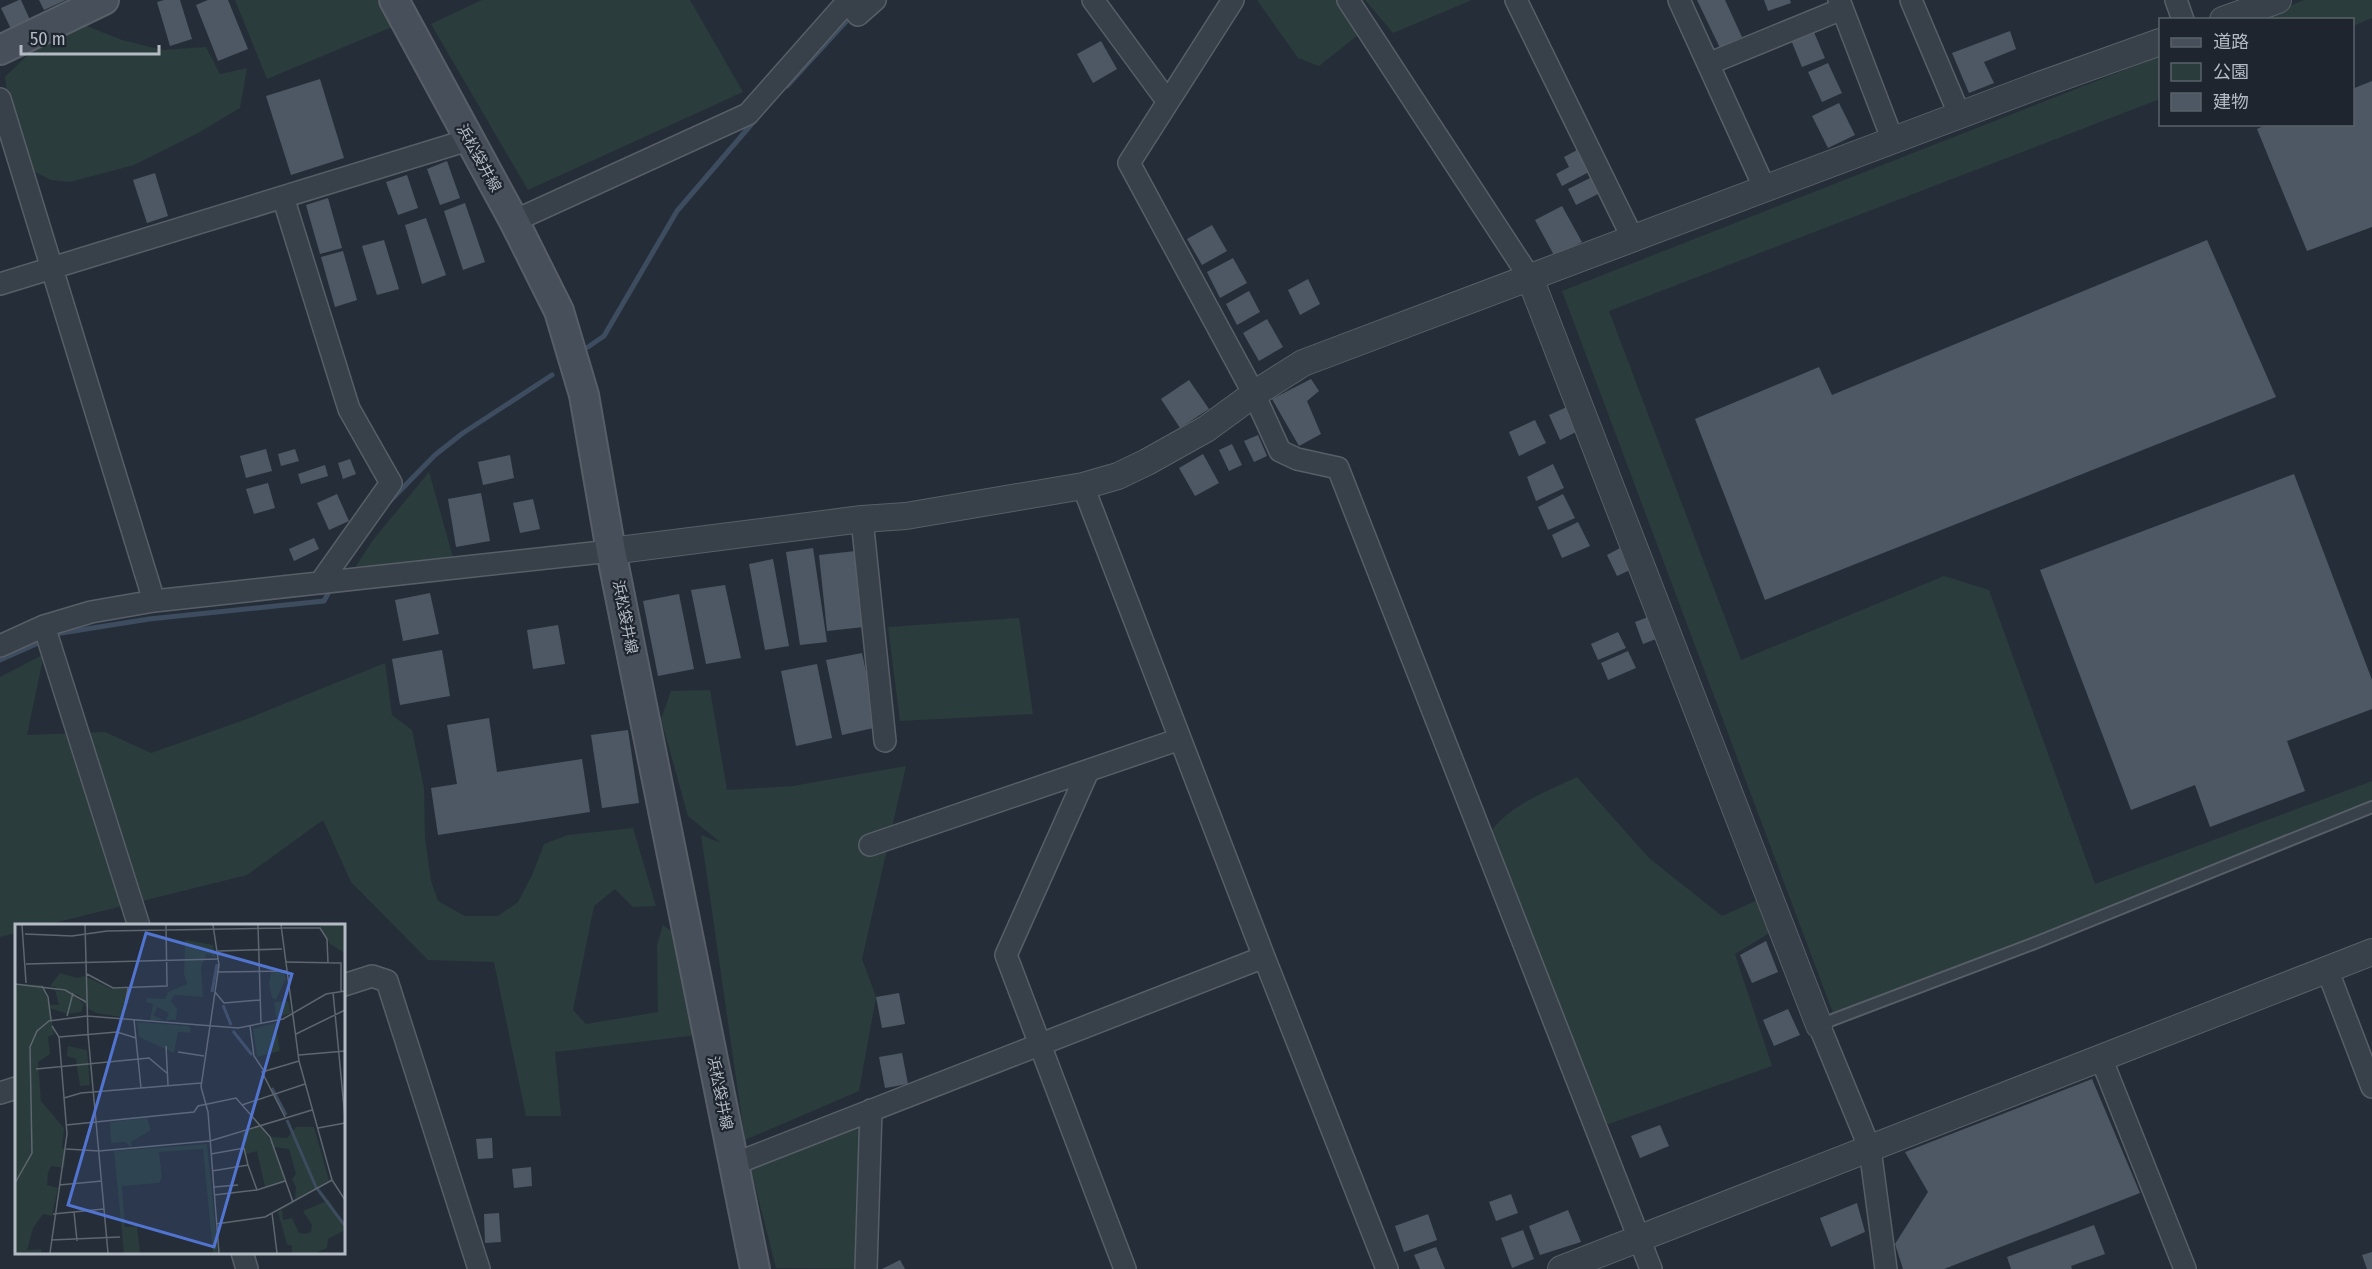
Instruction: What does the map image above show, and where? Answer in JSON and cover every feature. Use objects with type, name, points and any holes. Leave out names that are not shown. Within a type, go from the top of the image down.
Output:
[{"type":"main road","points":[[0,50],[104,0]]},
{"type":"main road","name":"浜松袋井線","points":[[394,0],[514,221],[559,311],[584,395],[612,551],[755,1269]]},
{"type":"street","points":[[514,221],[748,114],[850,5],[874,0]]},
{"type":"street","points":[[1093,0],[1168,102]]},
{"type":"street","points":[[1233,0],[1129,163],[1254,394],[1281,451],[1297,459],[1338,468],[1651,1269]]},
{"type":"street","points":[[1348,0],[1530,278],[1819,1025],[1870,1149],[1886,1269]]},
{"type":"street","points":[[1516,0],[1633,239]]},
{"type":"street","points":[[1679,0],[1765,189]]},
{"type":"street","points":[[1911,0],[1960,116]]},
{"type":"street","points":[[2176,0],[2183,18]]},
{"type":"street","points":[[2228,18],[2278,0]]},
{"type":"street","points":[[1708,64],[1840,4],[1893,141]]},
{"type":"street","points":[[0,646],[45,626],[91,612],[154,601],[612,551],[862,519],[906,516],[1083,486],[1118,476],[1147,462],[1206,429],[1254,394],[1304,363],[2159,42]]},
{"type":"street","points":[[0,99],[154,601]]},
{"type":"street","points":[[0,284],[468,140]]},
{"type":"street","points":[[284,197],[349,409],[391,483],[320,583]]},
{"type":"street","points":[[1083,486],[1264,957],[1388,1269]]},
{"type":"street","points":[[862,519],[885,741]]},
{"type":"street","points":[[45,626],[138,924]]},
{"type":"street","points":[[870,845],[1180,739]]},
{"type":"street","points":[[1088,771],[1006,955],[1125,1269]]},
{"type":"street","points":[[1561,1269],[2372,952]]},
{"type":"street","points":[[734,1164],[1264,957]]},
{"type":"street","points":[[2327,969],[2372,1088]]},
{"type":"street","points":[[345,985],[372,976],[387,981],[479,1269]]},
{"type":"street","points":[[2101,1058],[2185,1269]]},
{"type":"street","points":[[0,1093],[15,1088]]},
{"type":"street","points":[[866,1269],[871,1110]]},
{"type":"street","points":[[243,1254],[247,1269]]},
{"type":"lane","points":[[1819,1025],[2035,943],[2372,807]]},
{"type":"green space","points":[[235,0],[378,0],[392,27],[267,79]]},
{"type":"green space","points":[[482,0],[690,0],[743,92],[528,190],[431,24]]},
{"type":"green space","points":[[1257,0],[1337,0],[1358,35],[1319,66],[1298,58]]},
{"type":"green space","points":[[1365,0],[1472,0],[1393,33]]},
{"type":"green space","points":[[2304,0],[2372,0],[2372,18],[2354,26],[2354,18],[2259,18]]},
{"type":"green space","points":[[82,24],[122,40],[163,50],[206,47],[220,74],[247,68],[240,108],[198,133],[134,165],[70,182],[51,180],[33,171],[13,142],[5,77],[41,42]]},
{"type":"green space","points":[[2159,56],[2159,99],[1609,311],[1741,660],[1944,576],[1989,590],[2095,884],[2372,781],[2372,813],[1836,1021],[1562,291]]},
{"type":"green space","points":[[429,472],[456,568],[347,580],[373,540]]},
{"type":"green space","points":[[1019,618],[1033,714],[900,721],[888,627]]},
{"type":"green space","points":[[44,654],[27,735],[105,732],[151,753],[244,720],[385,663],[392,715],[412,730],[424,788],[425,838],[431,881],[438,901],[465,916],[498,916],[518,902],[533,873],[544,844],[568,835],[633,828],[656,906],[633,907],[615,889],[594,906],[573,1010],[586,1024],[658,1012],[657,945],[663,925],[678,936],[697,1035],[555,1052],[561,1116],[526,1116],[494,962],[428,960],[351,882],[323,820],[247,875],[50,924],[15,924],[15,933],[0,937],[0,677]]},
{"type":"green space","points":[[710,690],[727,790],[793,786],[906,766],[862,959],[876,997],[859,1091],[745,1140],[701,835],[721,843],[688,816],[661,719],[671,691]]},
{"type":"green space","points":[[1577,777],[1649,858],[1722,916],[1760,899],[1771,932],[1735,954],[1772,1066],[1609,1124],[1591,1118],[1488,836],[1505,816],[1516,808]]},
{"type":"green space","points":[[859,1115],[865,1269],[776,1268],[748,1158]]},
{"type":"building","points":[[19,0],[31,22],[12,31],[1,8]]},
{"type":"building","points":[[39,0],[66,0],[44,10]]},
{"type":"building","points":[[180,0],[192,39],[170,46],[157,2]]},
{"type":"building","points":[[208,0],[228,0],[248,49],[218,61],[196,5]]},
{"type":"building","points":[[1697,0],[1725,0],[1742,37],[1720,48]]},
{"type":"building","points":[[1764,0],[1790,0],[1791,3],[1768,11]]},
{"type":"building","points":[[1813,30],[1825,58],[1802,67],[1791,40]]},
{"type":"building","points":[[2010,31],[2016,49],[1984,62],[1994,83],[1969,93],[1952,53]]},
{"type":"building","points":[[1101,41],[1117,69],[1093,83],[1077,54]]},
{"type":"building","points":[[1828,63],[1842,93],[1822,102],[1808,72]]},
{"type":"building","points":[[320,79],[344,158],[291,175],[266,96]]},
{"type":"building","points":[[2372,81],[2372,227],[2307,251],[2257,129],[2264,126],[2354,126],[2354,88]]},
{"type":"building","points":[[1839,103],[1855,135],[1828,148],[1812,116]]},
{"type":"building","points":[[1579,149],[1591,171],[1562,186],[1556,174],[1569,167],[1564,157]]},
{"type":"building","points":[[447,161],[460,198],[440,205],[427,169]]},
{"type":"building","points":[[155,173],[168,216],[147,223],[133,180]]},
{"type":"building","points":[[407,175],[418,208],[398,215],[386,182]]},
{"type":"building","points":[[1592,177],[1600,193],[1576,205],[1568,189]]},
{"type":"building","points":[[328,198],[342,248],[320,254],[306,205]]},
{"type":"building","points":[[465,203],[485,262],[463,270],[444,211]]},
{"type":"building","points":[[1562,206],[1582,242],[1555,257],[1535,220]]},
{"type":"building","points":[[426,218],[446,275],[422,284],[405,225]]},
{"type":"building","points":[[1212,225],[1227,251],[1202,265],[1187,239]]},
{"type":"building","points":[[384,240],[399,289],[377,295],[362,246]]},
{"type":"building","points":[[2207,240],[2276,397],[1765,600],[1695,419],[1819,367],[1832,395]]},
{"type":"building","points":[[343,251],[357,300],[335,307],[321,257]]},
{"type":"building","points":[[1233,258],[1247,283],[1220,298],[1207,272]]},
{"type":"building","points":[[1308,279],[1320,304],[1300,315],[1288,290]]},
{"type":"building","points":[[1249,291],[1260,312],[1237,325],[1226,304]]},
{"type":"building","points":[[1267,319],[1283,347],[1259,361],[1243,333]]},
{"type":"building","points":[[1311,379],[1319,391],[1307,401],[1321,434],[1299,446],[1272,399]]},
{"type":"building","points":[[1189,380],[1209,409],[1180,428],[1161,399]]},
{"type":"building","points":[[1569,406],[1580,430],[1560,440],[1549,415]]},
{"type":"building","points":[[1535,420],[1546,443],[1519,456],[1509,432]]},
{"type":"building","points":[[1258,435],[1267,456],[1254,462],[1244,441]]},
{"type":"building","points":[[1232,444],[1242,465],[1229,471],[1219,450]]},
{"type":"building","points":[[266,449],[272,471],[246,478],[240,456]]},
{"type":"building","points":[[295,449],[299,461],[281,466],[278,454]]},
{"type":"building","points":[[1203,454],[1219,483],[1195,496],[1179,468]]},
{"type":"building","points":[[510,455],[514,478],[483,485],[478,462]]},
{"type":"building","points":[[350,459],[356,474],[343,479],[338,463]]},
{"type":"building","points":[[1553,464],[1564,488],[1536,501],[1527,477]]},
{"type":"building","points":[[325,465],[328,476],[301,484],[298,474]]},
{"type":"building","points":[[2294,474],[2372,680],[2372,709],[2287,741],[2305,791],[2210,827],[2195,785],[2131,810],[2040,570]]},
{"type":"building","points":[[268,483],[275,508],[254,514],[246,489]]},
{"type":"building","points":[[481,493],[490,541],[456,547],[448,499]]},
{"type":"building","points":[[337,494],[349,521],[329,530],[317,503]]},
{"type":"building","points":[[1563,494],[1575,518],[1548,530],[1538,507]]},
{"type":"building","points":[[533,499],[540,529],[520,533],[513,503]]},
{"type":"building","points":[[1578,522],[1590,546],[1562,558],[1552,535]]},
{"type":"building","points":[[314,538],[319,549],[294,561],[289,549]]},
{"type":"building","points":[[813,548],[827,642],[800,645],[786,552]]},
{"type":"building","points":[[1620,548],[1630,570],[1617,576],[1607,555]]},
{"type":"building","points":[[856,551],[864,627],[827,631],[819,555]]},
{"type":"building","points":[[773,559],[789,646],[765,650],[749,564]]},
{"type":"building","points":[[725,585],[741,658],[706,664],[691,590]]},
{"type":"building","points":[[430,593],[439,634],[403,641],[395,600]]},
{"type":"building","points":[[679,594],[694,669],[658,676],[643,601]]},
{"type":"building","points":[[1648,617],[1656,639],[1643,644],[1635,622]]},
{"type":"building","points":[[558,625],[565,664],[533,669],[527,630]]},
{"type":"building","points":[[1618,632],[1626,648],[1598,660],[1591,644]]},
{"type":"building","points":[[442,650],[450,696],[400,705],[392,659]]},
{"type":"building","points":[[1628,651],[1636,668],[1608,680],[1601,663]]},
{"type":"building","points":[[862,653],[878,727],[842,735],[826,660]]},
{"type":"building","points":[[817,664],[832,738],[796,746],[781,671]]},
{"type":"building","points":[[489,718],[497,772],[582,759],[590,812],[438,835],[431,788],[457,784],[447,725]]},
{"type":"building","points":[[628,730],[639,803],[602,808],[591,735]]},
{"type":"building","points":[[1766,941],[1778,972],[1752,983],[1740,955]]},
{"type":"building","points":[[899,993],[905,1024],[882,1028],[876,997]]},
{"type":"building","points":[[1788,1009],[1800,1035],[1774,1046],[1763,1020]]},
{"type":"building","points":[[902,1053],[908,1084],[885,1088],[879,1057]]},
{"type":"building","points":[[2092,1079],[2140,1193],[1944,1269],[1903,1269],[1895,1244],[1928,1192],[1905,1152]]},
{"type":"building","points":[[1660,1125],[1669,1146],[1640,1158],[1631,1136]]},
{"type":"building","points":[[492,1138],[493,1158],[478,1159],[476,1139]]},
{"type":"building","points":[[531,1167],[532,1186],[514,1188],[512,1169]]},
{"type":"building","points":[[1511,1194],[1518,1213],[1496,1221],[1489,1202]]},
{"type":"building","points":[[1857,1203],[1865,1232],[1831,1247],[1820,1218]]},
{"type":"building","points":[[1568,1210],[1581,1242],[1540,1255],[1529,1226]]},
{"type":"building","points":[[499,1213],[501,1242],[485,1243],[484,1214]]},
{"type":"building","points":[[1428,1214],[1437,1240],[1404,1252],[1395,1226]]},
{"type":"building","points":[[2094,1225],[2105,1254],[2071,1266],[2072,1269],[2011,1269],[2007,1257]]},
{"type":"building","points":[[1523,1230],[1534,1259],[1512,1268],[1501,1238]]},
{"type":"building","points":[[1436,1247],[1445,1269],[1420,1269],[1414,1255]]},
{"type":"building","points":[[2372,1252],[2372,1269],[2367,1269],[2362,1255]]},
{"type":"building","points":[[900,1260],[905,1269],[882,1269]]},
{"type":"waterway","points":[[787,86],[852,15]]},
{"type":"waterway","points":[[588,347],[604,336],[677,211],[756,119]]},
{"type":"waterway","points":[[390,501],[435,455],[463,433],[552,375]]},
{"type":"waterway","points":[[53,636],[149,619],[324,601],[331,588]]},
{"type":"waterway","points":[[0,660],[45,640]]}]
